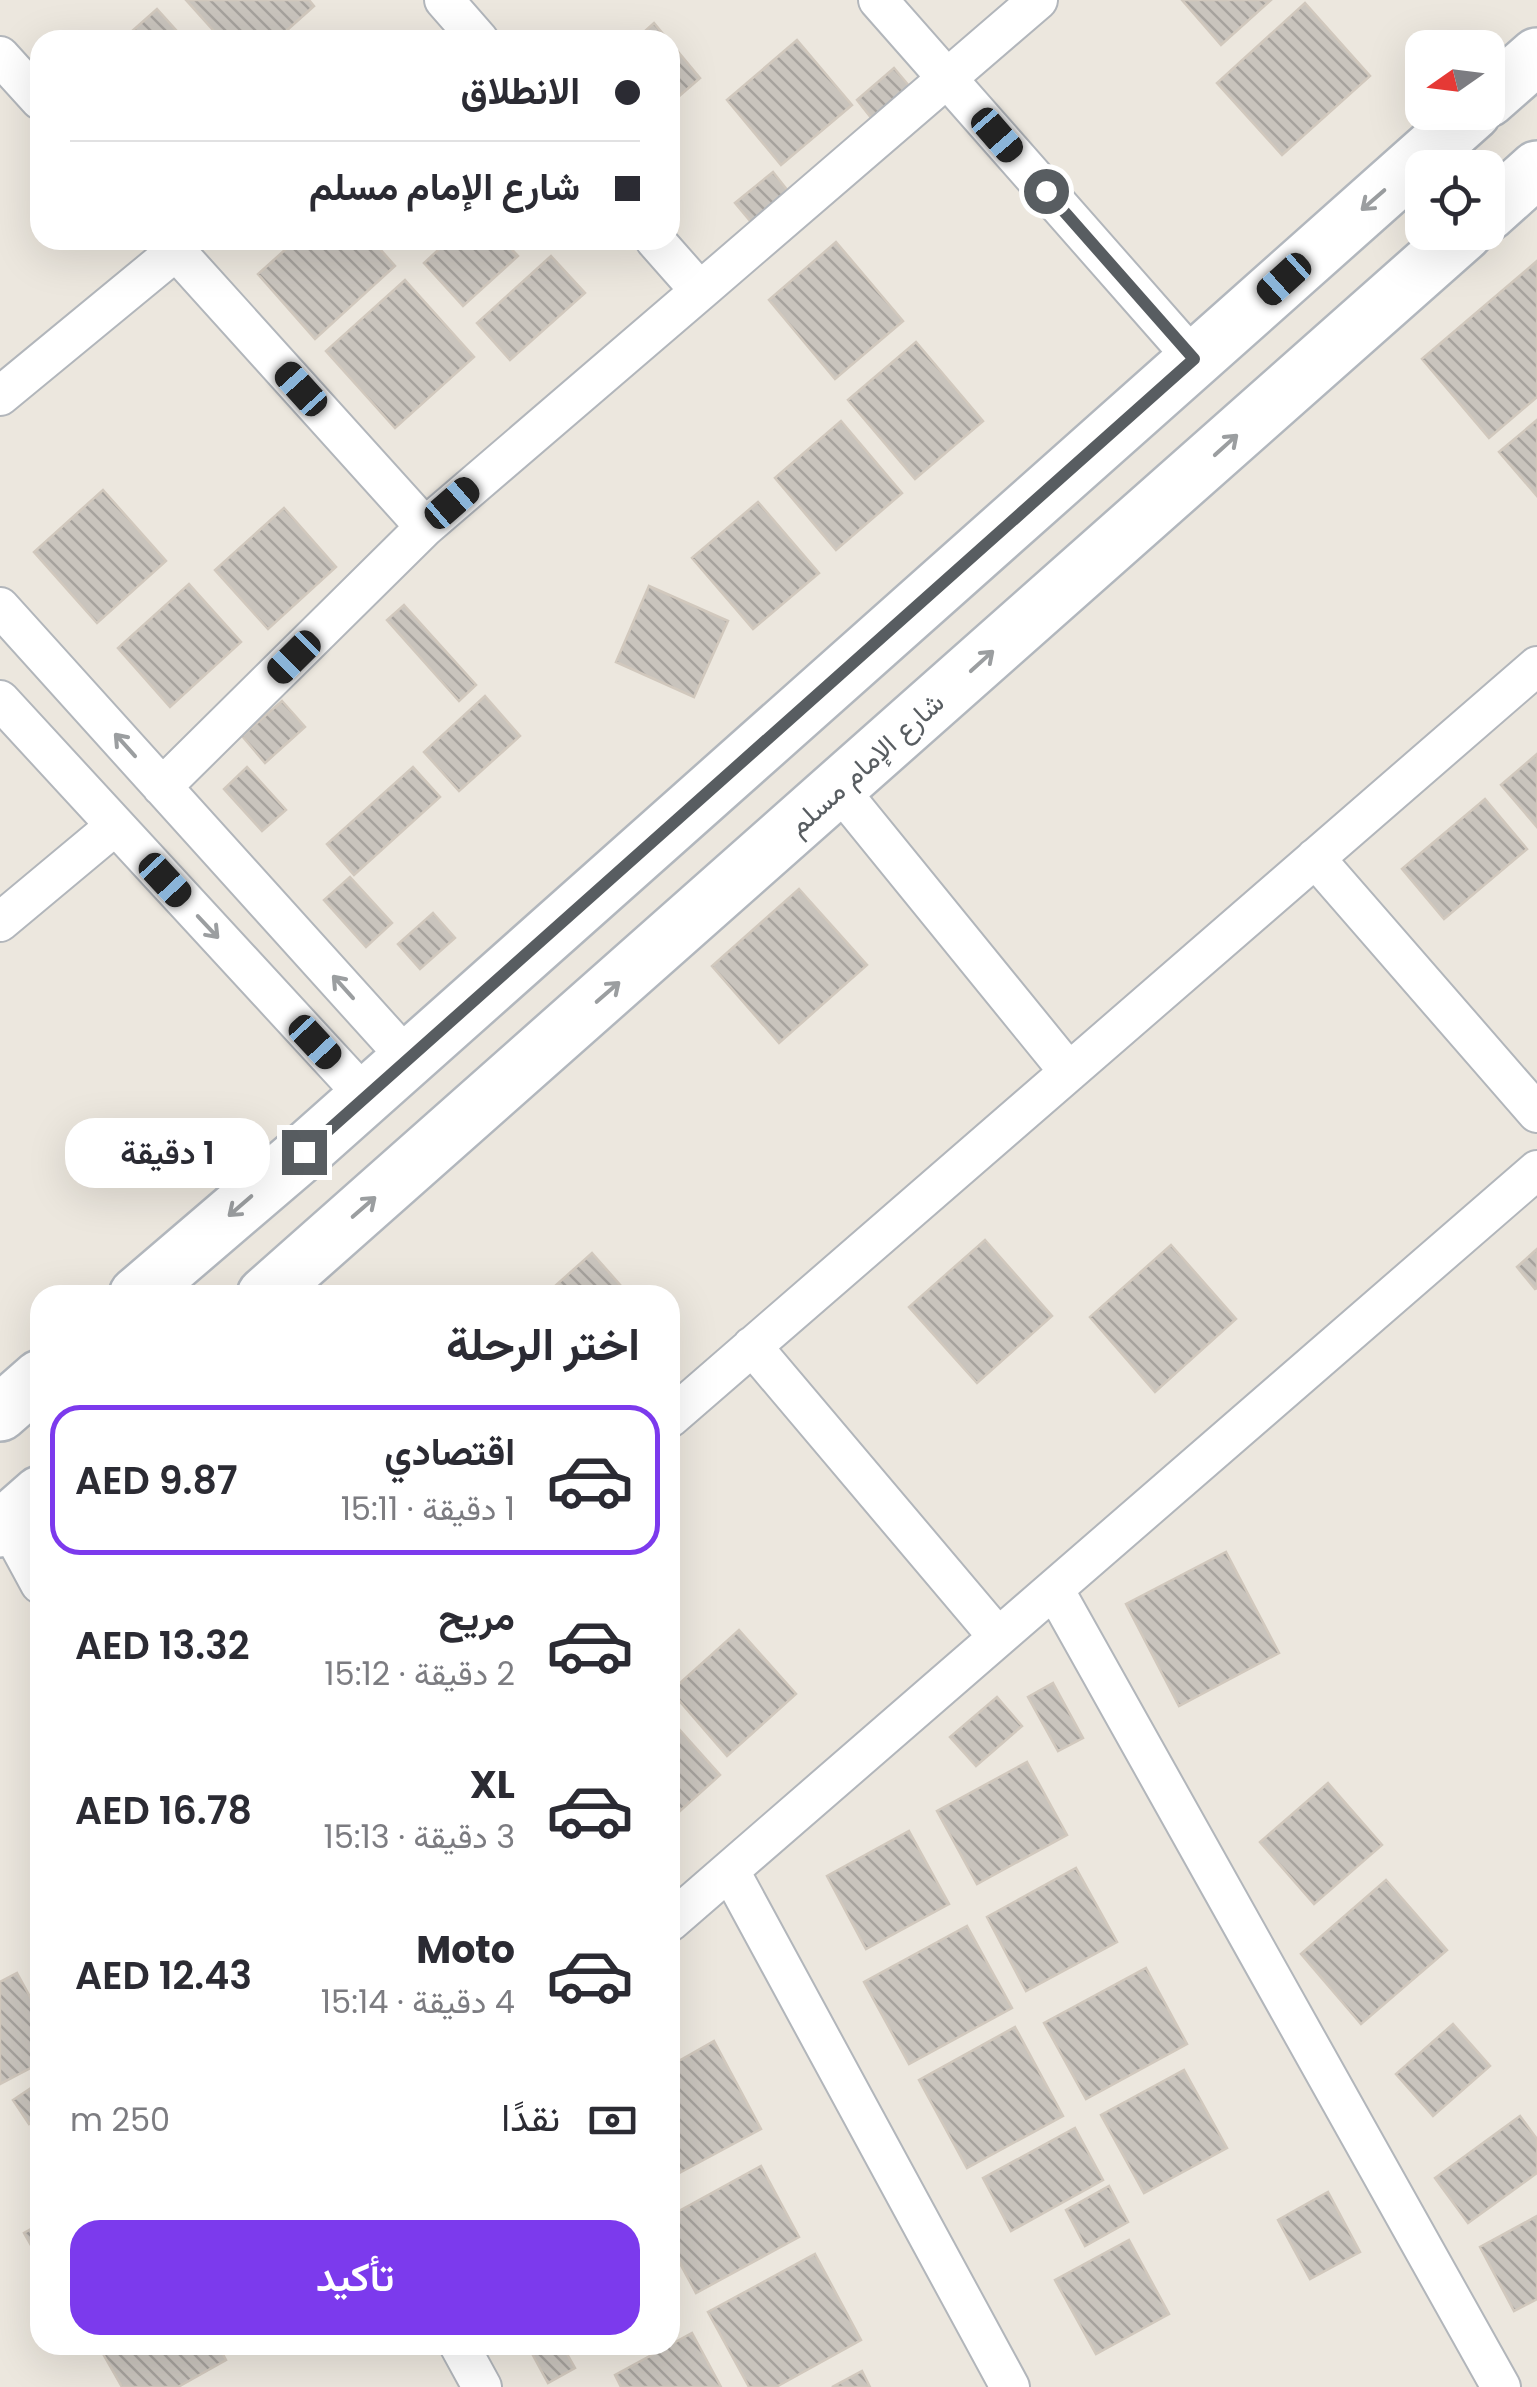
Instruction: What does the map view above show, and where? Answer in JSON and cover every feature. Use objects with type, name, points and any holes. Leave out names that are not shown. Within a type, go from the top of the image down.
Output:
[{"type":"main road","points":[[1505,84],[1537,56]]},
{"type":"main road","points":[[148,1285],[408,1059],[1452,130]]},
{"type":"main road","points":[[1505,198],[1537,169]]},
{"type":"main road","name":"شارع الإمام مسلم","points":[[276,1285],[1446,250]]},
{"type":"main road","points":[[0,1413],[30,1387]]},
{"type":"street","points":[[444,0],[471,30]]},
{"type":"street","points":[[878,0],[1194,359]]},
{"type":"street","points":[[162,786],[425,527],[1038,0]]},
{"type":"street","points":[[0,56],[30,89]]},
{"type":"street","points":[[0,396],[166,250]]},
{"type":"street","points":[[175,250],[425,527]]},
{"type":"street","points":[[664,250],[700,292]]},
{"type":"street","points":[[0,606],[408,1059]]},
{"type":"street","points":[[680,1409],[1537,666]]},
{"type":"street","points":[[0,700],[365,1096]]},
{"type":"street","points":[[838,788],[1068,1072]]},
{"type":"street","points":[[0,922],[115,826]]},
{"type":"street","points":[[1315,858],[1537,1113]]},
{"type":"street","points":[[680,1914],[1537,1170]]},
{"type":"street","points":[[752,1346],[998,1637]]},
{"type":"street","points":[[16,1515],[30,1555]]},
{"type":"street","points":[[1054,1589],[1500,2387]]},
{"type":"street","points":[[730,1871],[1010,2387]]},
{"type":"street","points":[[464,2355],[482,2387]]},
{"type":"building","points":[[186,0],[309,0],[314,6],[287,30],[213,30]]},
{"type":"building","points":[[1182,0],[1271,0],[1221,45]]},
{"type":"building","points":[[1305,3],[1370,76],[1282,155],[1217,83]]},
{"type":"building","points":[[157,9],[176,30],[133,30]]},
{"type":"building","points":[[797,40],[852,105],[781,165],[727,100]]},
{"type":"building","points":[[680,54],[700,78],[680,95]]},
{"type":"building","points":[[894,68],[910,87],[872,119],[857,100]]},
{"type":"building","points":[[773,172],[788,191],[751,222],[735,203]]},
{"type":"building","points":[[836,242],[903,321],[835,379],[769,300]]},
{"type":"building","points":[[285,250],[381,250],[395,266],[315,339],[258,274]]},
{"type":"building","points":[[438,250],[512,250],[518,256],[463,306],[424,263]]},
{"type":"building","points":[[551,256],[585,293],[510,360],[477,323]]},
{"type":"building","points":[[1537,261],[1537,397],[1489,438],[1422,359]]},
{"type":"building","points":[[405,280],[474,357],[395,428],[326,351]]},
{"type":"building","points":[[916,342],[983,421],[915,479],[848,400]]},
{"type":"building","points":[[1537,420],[1537,496],[1499,452]]},
{"type":"building","points":[[841,421],[902,493],[836,550],[775,478]]},
{"type":"building","points":[[103,490],[166,561],[97,623],[34,552]]},
{"type":"building","points":[[758,502],[819,573],[753,629],[692,558]]},
{"type":"building","points":[[284,508],[336,567],[268,629],[215,570]]},
{"type":"building","points":[[189,584],[241,642],[170,707],[118,648]]},
{"type":"building","points":[[649,586],[728,621],[694,697],[616,662]]},
{"type":"building","points":[[404,605],[476,685],[459,701],[387,620]]},
{"type":"building","points":[[485,696],[520,736],[459,791],[424,752]]},
{"type":"building","points":[[282,701],[305,727],[265,763],[242,736]]},
{"type":"building","points":[[1537,754],[1537,827],[1501,785]]},
{"type":"building","points":[[247,767],[286,810],[262,831],[224,789]]},
{"type":"building","points":[[413,767],[440,797],[354,875],[327,844]]},
{"type":"building","points":[[1485,799],[1527,849],[1444,919],[1402,869]]},
{"type":"building","points":[[350,877],[392,923],[366,947],[324,900]]},
{"type":"building","points":[[799,889],[867,965],[779,1043],[712,966]]},
{"type":"building","points":[[433,913],[455,938],[420,969],[398,944]]},
{"type":"building","points":[[985,1240],[1052,1316],[977,1383],[909,1307]]},
{"type":"building","points":[[1171,1245],[1236,1319],[1155,1392],[1090,1317]]},
{"type":"building","points":[[1537,1249],[1537,1288],[1535,1289],[1517,1267]]},
{"type":"building","points":[[592,1253],[620,1285],[556,1285]]},
{"type":"building","points":[[1226,1552],[1279,1653],[1179,1706],[1126,1604]]},
{"type":"building","points":[[739,1630],[796,1694],[727,1756],[680,1701],[680,1683]]},
{"type":"building","points":[[1053,1683],[1083,1738],[1058,1751],[1028,1697]]},
{"type":"building","points":[[997,1697],[1022,1726],[976,1766],[950,1737]]},
{"type":"building","points":[[680,1730],[720,1775],[680,1811]]},
{"type":"building","points":[[1027,1762],[1067,1835],[977,1884],[937,1811]]},
{"type":"building","points":[[1328,1783],[1382,1845],[1314,1904],[1260,1842]]},
{"type":"building","points":[[909,1831],[949,1904],[866,1949],[827,1876]]},
{"type":"building","points":[[1076,1868],[1117,1942],[1026,1991],[987,1917]]},
{"type":"building","points":[[1386,1880],[1447,1950],[1361,2024],[1301,1954]]},
{"type":"building","points":[[967,1926],[1012,2008],[909,2064],[864,1982]]},
{"type":"building","points":[[1146,1968],[1187,2044],[1086,2099],[1044,2023]]},
{"type":"building","points":[[17,1973],[30,1997],[30,2068],[0,2084],[0,1982]]},
{"type":"building","points":[[1453,2024],[1490,2066],[1433,2116],[1396,2074]]},
{"type":"building","points":[[1015,2027],[1063,2116],[967,2168],[919,2080]]},
{"type":"building","points":[[714,2041],[761,2129],[680,2173],[680,2060]]},
{"type":"building","points":[[1184,2070],[1227,2148],[1144,2193],[1101,2115]]},
{"type":"building","points":[[30,2089],[30,2123],[29,2124],[13,2100]]},
{"type":"building","points":[[1520,2116],[1537,2139],[1537,2173],[1468,2223],[1435,2178]]},
{"type":"building","points":[[1075,2128],[1103,2180],[1011,2231],[983,2178]]},
{"type":"building","points":[[761,2166],[799,2237],[696,2293],[680,2263],[680,2211]]},
{"type":"building","points":[[1109,2186],[1128,2222],[1085,2246],[1066,2210]]},
{"type":"building","points":[[1328,2192],[1360,2252],[1310,2279],[1278,2220]]},
{"type":"building","points":[[1537,2216],[1537,2299],[1514,2311],[1480,2247]]},
{"type":"building","points":[[1129,2240],[1169,2314],[1096,2354],[1055,2280]]},
{"type":"building","points":[[815,2254],[861,2340],[776,2387],[749,2387],[708,2312]]},
{"type":"building","points":[[692,2333],[721,2387],[621,2387],[615,2375],[652,2355],[680,2355],[680,2340]]},
{"type":"building","points":[[104,2355],[223,2355],[226,2360],[178,2387],[122,2387]]},
{"type":"building","points":[[533,2355],[568,2355],[575,2368],[548,2383]]},
{"type":"building","points":[[862,2371],[870,2387],[832,2387]]},
{"type":"route","points":[[304,1152],[1194,359],[1046,191]]}]
